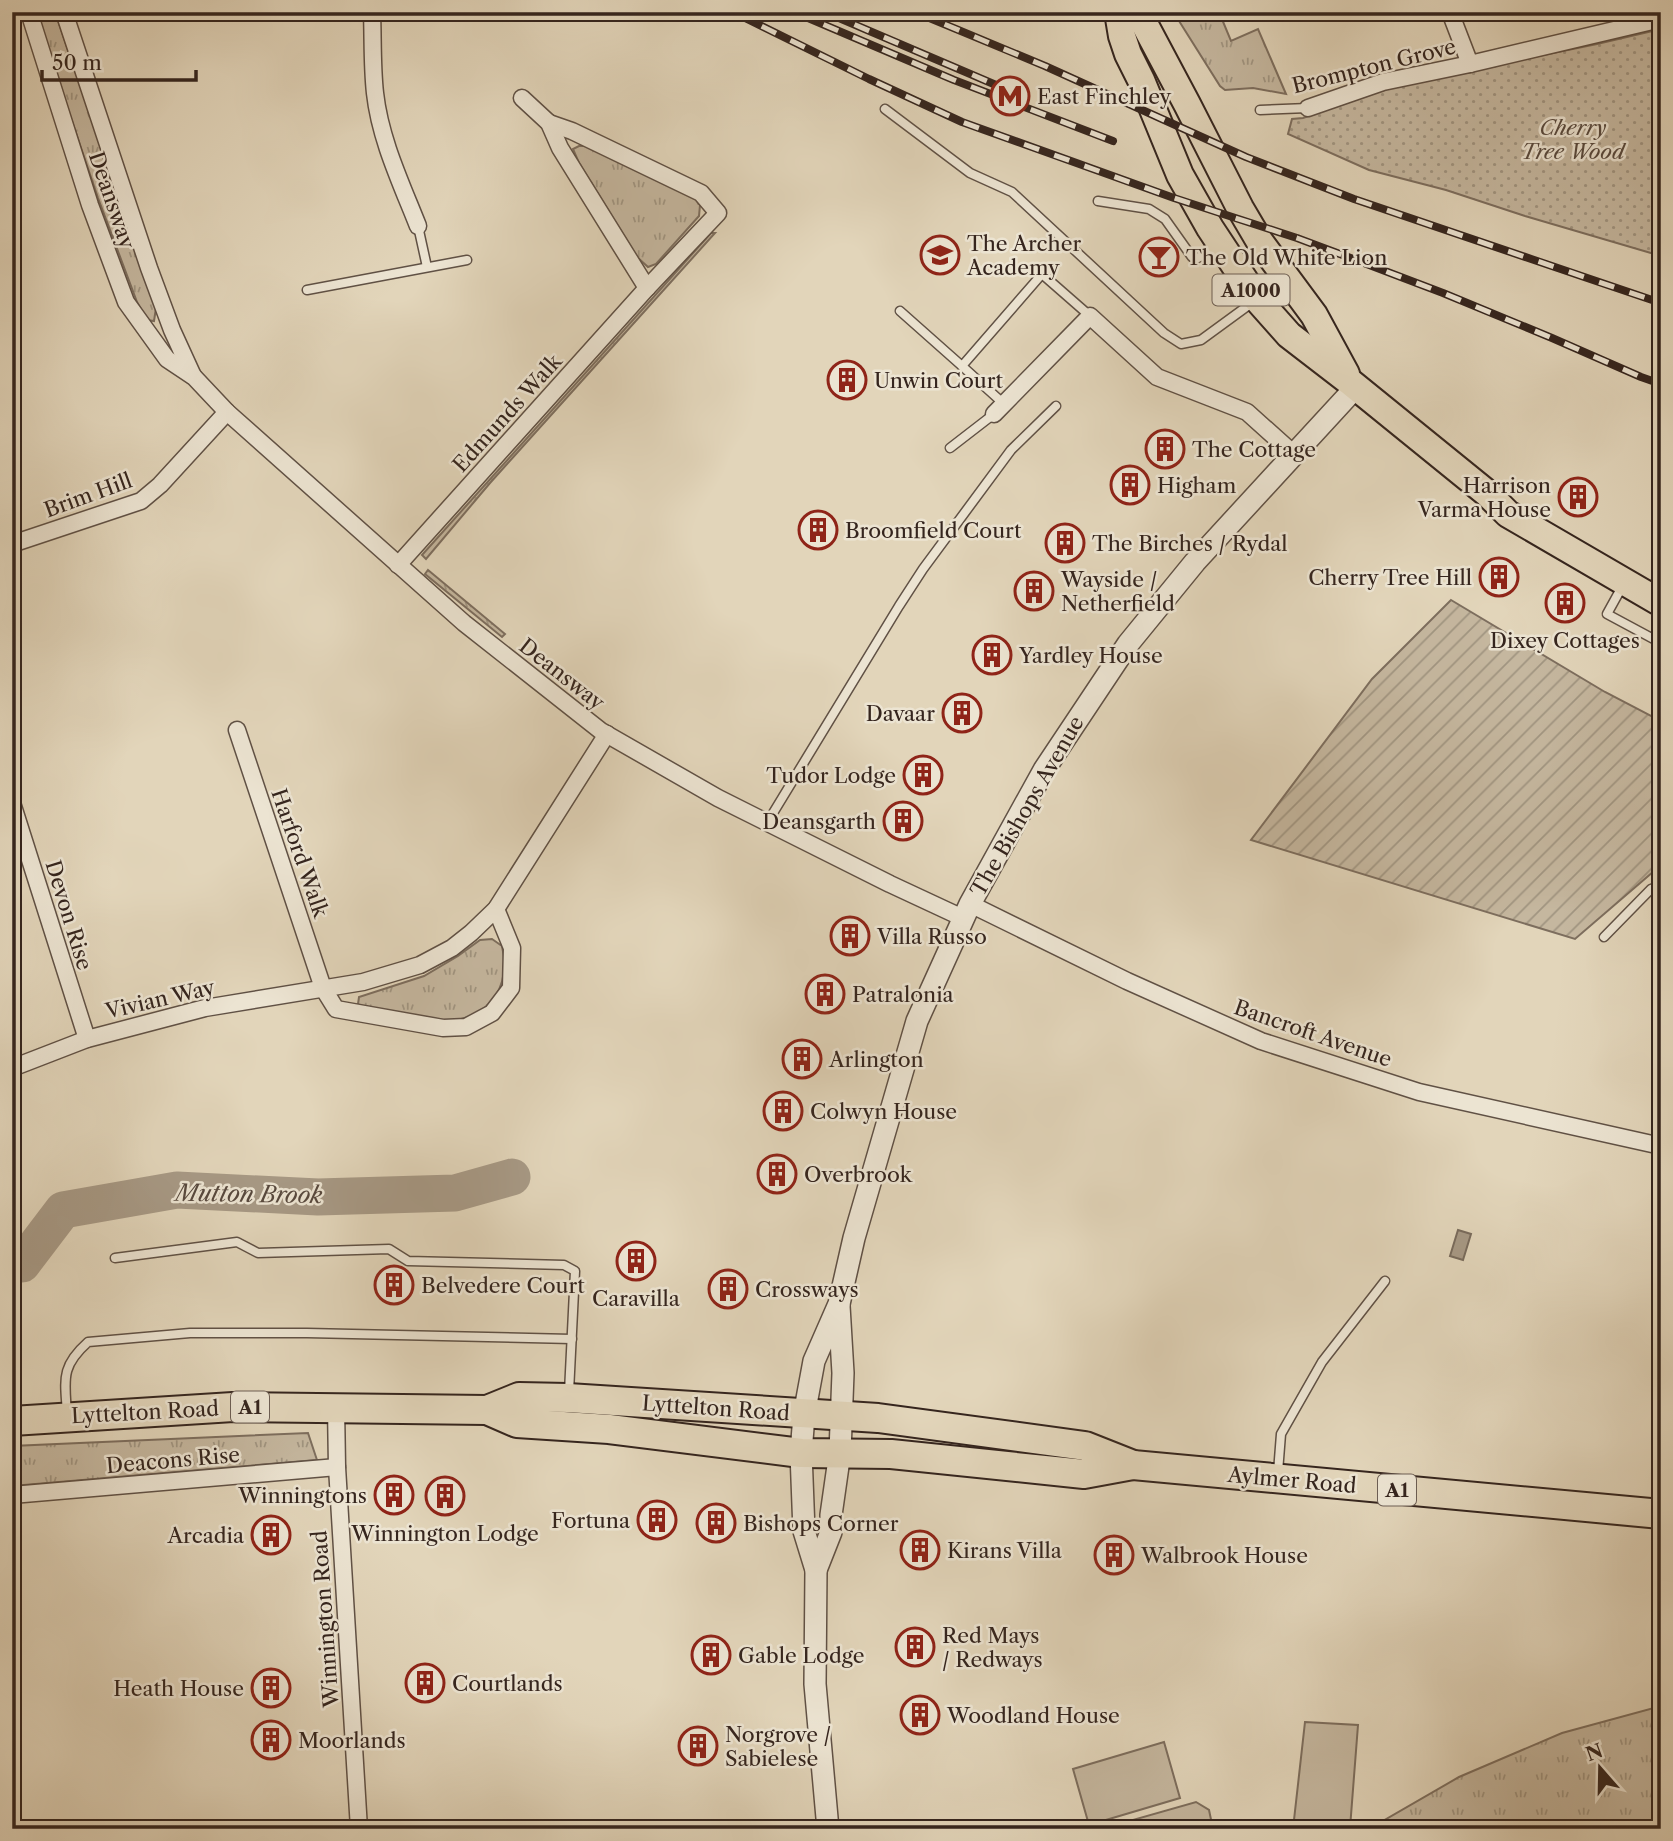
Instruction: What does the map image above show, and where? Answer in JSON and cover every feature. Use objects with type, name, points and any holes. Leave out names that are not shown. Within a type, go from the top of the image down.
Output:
[{"type":"highway","name":"Lyttelton Road","points":[[487,1410],[519,1397],[822,1415]]},
{"type":"highway","name":"Lyttelton Road","points":[[12,1421],[222,1408],[487,1410],[517,1423],[609,1429],[820,1453]]},
{"type":"highway","name":"Aylmer Road","points":[[822,1415],[878,1418],[1085,1446],[1133,1465]]},
{"type":"highway","name":"Aylmer Road","points":[[820,1453],[891,1454],[1084,1474],[1133,1465],[1661,1514]]},
{"type":"main road","name":"A1000","points":[[1118,12],[1128,54],[1180,175],[1257,299],[1289,335],[1488,494],[1508,514],[1624,582],[1656,591]]},
{"type":"main road","name":"A1000","points":[[1135,12],[1145,25],[1240,208],[1260,242],[1314,314],[1353,384]]},
{"type":"street","name":"Deansway","points":[[29,12],[90,205],[126,302],[167,359],[194,377],[227,412],[473,630],[607,734],[718,798],[768,823],[966,911]]},
{"type":"street","name":"Deansway","points":[[64,12],[149,268],[172,330],[194,377]]},
{"type":"street","points":[[372,12],[375,93],[379,118],[390,156],[418,226]]},
{"type":"street","points":[[1450,12],[1470,64]]},
{"type":"street","name":"Brompton Grove","points":[[1308,108],[1383,82],[1470,64],[1637,19],[1661,19]]},
{"type":"street","name":"Edmunds Walk","points":[[522,98],[549,123],[560,148],[647,288]]},
{"type":"street","name":"Edmunds Walk","points":[[398,565],[718,213],[701,193],[572,131],[549,123]]},
{"type":"street","points":[[999,409],[1090,316],[1157,377],[1247,412],[1295,455]]},
{"type":"street","name":"The Bishops Avenue","points":[[828,1829],[815,1684],[816,1570],[804,1531],[820,1453],[822,1415],[814,1361],[839,1304],[854,1238],[918,1021],[966,911],[1044,770],[1128,643],[1195,562],[1295,455],[1353,384]]},
{"type":"street","name":"Brim Hill","points":[[12,544],[141,501],[160,485],[227,412]]},
{"type":"street","name":"Harford Walk","points":[[237,730],[323,988]]},
{"type":"street","name":"Vivian Way","points":[[12,1068],[88,1039],[205,1008],[363,982],[420,965],[452,948],[496,909],[607,734]]},
{"type":"street","name":"Devon Rise","points":[[12,803],[88,1039]]},
{"type":"street","points":[[323,988],[335,1009],[443,1028],[466,1027],[492,1013],[511,988],[512,948],[496,909]]},
{"type":"street","name":"Bancroft Avenue","points":[[966,911],[1261,1041],[1419,1092],[1661,1146]]},
{"type":"street","name":"The Bishops Avenue","points":[[816,1570],[831,1532],[831,1515],[820,1453],[822,1415],[843,1373],[839,1304]]},
{"type":"street","name":"Winnington Road","points":[[336,1407],[337,1466],[359,1829]]},
{"type":"street","name":"Deacons Rise","points":[[12,1495],[337,1466]]},
{"type":"lane","name":"Brompton Grove","points":[[1260,110],[1308,108]]},
{"type":"lane","points":[[885,109],[970,173],[1012,192],[1164,333],[1181,344],[1200,340],[1257,299]]},
{"type":"lane","points":[[1098,201],[1149,209],[1166,219],[1192,257],[1198,258],[1221,244]]},
{"type":"lane","points":[[418,226],[427,267]]},
{"type":"lane","points":[[307,290],[467,260]]},
{"type":"lane","points":[[962,366],[1042,274],[1090,316]]},
{"type":"lane","points":[[900,312],[962,366],[999,409],[950,448]]},
{"type":"lane","points":[[768,823],[923,569],[1011,450],[1056,406]]},
{"type":"lane","points":[[1624,582],[1607,614],[1661,643]]},
{"type":"lane","points":[[1604,937],[1651,889],[1661,885]]},
{"type":"lane","points":[[115,1258],[237,1242],[258,1253],[389,1249],[408,1261],[564,1265],[575,1271],[568,1398]]},
{"type":"lane","points":[[1278,1479],[1281,1434],[1322,1362],[1385,1281]]},
{"type":"lane","points":[[67,1417],[65,1373],[77,1352],[88,1342],[190,1333],[572,1339]]},
{"type":"green space","points":[[35,12],[55,12],[156,308],[154,321],[147,320],[137,302],[98,198]]},
{"type":"green space","points":[[1219,12],[1231,41],[1258,29],[1286,94],[1253,88],[1225,90],[1220,86],[1174,13]]},
{"type":"green space","name":"Cherry Tree Wood","points":[[1661,29],[1661,256],[1446,190],[1369,170],[1288,134],[1292,119],[1303,118],[1401,84]]},
{"type":"green space","points":[[586,146],[696,198],[700,205],[699,216],[656,264],[648,267],[637,257],[579,163],[573,149]]},
{"type":"green space","points":[[711,233],[715,233],[490,483],[426,559],[422,555]]},
{"type":"green space","points":[[428,570],[505,634],[502,637],[425,574]]},
{"type":"green space","points":[[1451,600],[1605,692],[1661,721],[1661,865],[1575,939],[1251,840],[1372,679]]},
{"type":"green space","points":[[492,939],[502,946],[504,974],[495,996],[478,1012],[451,1021],[364,1008],[358,1004],[359,997],[424,976],[480,940]]},
{"type":"green space","points":[[308,1433],[317,1460],[12,1486],[12,1446]]},
{"type":"green space","points":[[1661,1706],[1661,1829],[1369,1829],[1459,1777],[1562,1733]]},
{"type":"green space","points":[[1305,1722],[1358,1725],[1350,1828],[1294,1820]]},
{"type":"green space","points":[[1164,1742],[1180,1798],[1089,1825],[1073,1769]]},
{"type":"green space","points":[[1196,1802],[1209,1810],[1213,1829],[1107,1829],[1108,1827]]},
{"type":"shaded area","points":[[1458,1230],[1471,1234],[1463,1260],[1450,1256]]},
{"type":"waterway","name":"Mutton Brook","points":[[12,1264],[22,1264],[63,1210],[177,1190],[318,1197],[455,1193],[512,1177]]},
{"type":"railway","points":[[733,12],[962,122],[1364,263],[1661,384]]},
{"type":"railway","points":[[794,12],[954,80],[1113,141]]},
{"type":"railway","points":[[825,12],[996,85]]},
{"type":"railway","points":[[915,12],[1045,66],[1246,157],[1354,199],[1661,303]]},
{"type":"place","name":"East Finchley","points":[[1010,96]]},
{"type":"place","name":"The Archer Academy","points":[[940,255]]},
{"type":"place","name":"The Old White Lion","points":[[1159,257]]},
{"type":"place","name":"Unwin Court","points":[[847,380]]},
{"type":"place","name":"The Cottage","points":[[1165,449]]},
{"type":"place","name":"Higham","points":[[1130,485]]},
{"type":"place","name":"Harrison Varma House","points":[[1578,497]]},
{"type":"place","name":"Broomfield Court","points":[[818,530]]},
{"type":"place","name":"The Birches / Rydal","points":[[1065,543]]},
{"type":"place","name":"Cherry Tree Hill","points":[[1499,577]]},
{"type":"place","name":"Wayside / Netherfield","points":[[1034,591]]},
{"type":"place","name":"Dixey Cottages","points":[[1565,603]]},
{"type":"place","name":"Yardley House","points":[[992,655]]},
{"type":"place","name":"Davaar","points":[[962,713]]},
{"type":"place","name":"Tudor Lodge","points":[[923,775]]},
{"type":"place","name":"Deansgarth","points":[[903,821]]},
{"type":"place","name":"Villa Russo","points":[[850,936]]},
{"type":"place","name":"Patralonia","points":[[825,994]]},
{"type":"place","name":"Arlington","points":[[802,1059]]},
{"type":"place","name":"Colwyn House","points":[[783,1111]]},
{"type":"place","name":"Overbrook","points":[[777,1174]]},
{"type":"place","name":"Caravilla","points":[[636,1261]]},
{"type":"place","name":"Belvedere Court","points":[[394,1285]]},
{"type":"place","name":"Crossways","points":[[728,1289]]},
{"type":"place","name":"Winningtons","points":[[394,1495]]},
{"type":"place","name":"Winnington Lodge","points":[[445,1496]]},
{"type":"place","name":"Fortuna","points":[[657,1520]]},
{"type":"place","name":"Bishops Corner","points":[[716,1523]]},
{"type":"place","name":"Arcadia","points":[[271,1535]]},
{"type":"place","name":"Kirans Villa","points":[[920,1550]]},
{"type":"place","name":"Walbrook House","points":[[1114,1555]]},
{"type":"place","name":"Red Mays / Redways","points":[[915,1647]]},
{"type":"place","name":"Gable Lodge","points":[[711,1655]]},
{"type":"place","name":"Courtlands","points":[[425,1683]]},
{"type":"place","name":"Heath House","points":[[271,1688]]},
{"type":"place","name":"Woodland House","points":[[920,1715]]},
{"type":"place","name":"Moorlands","points":[[271,1740]]},
{"type":"place","name":"Norgrove / Sabielese","points":[[698,1746]]}]
